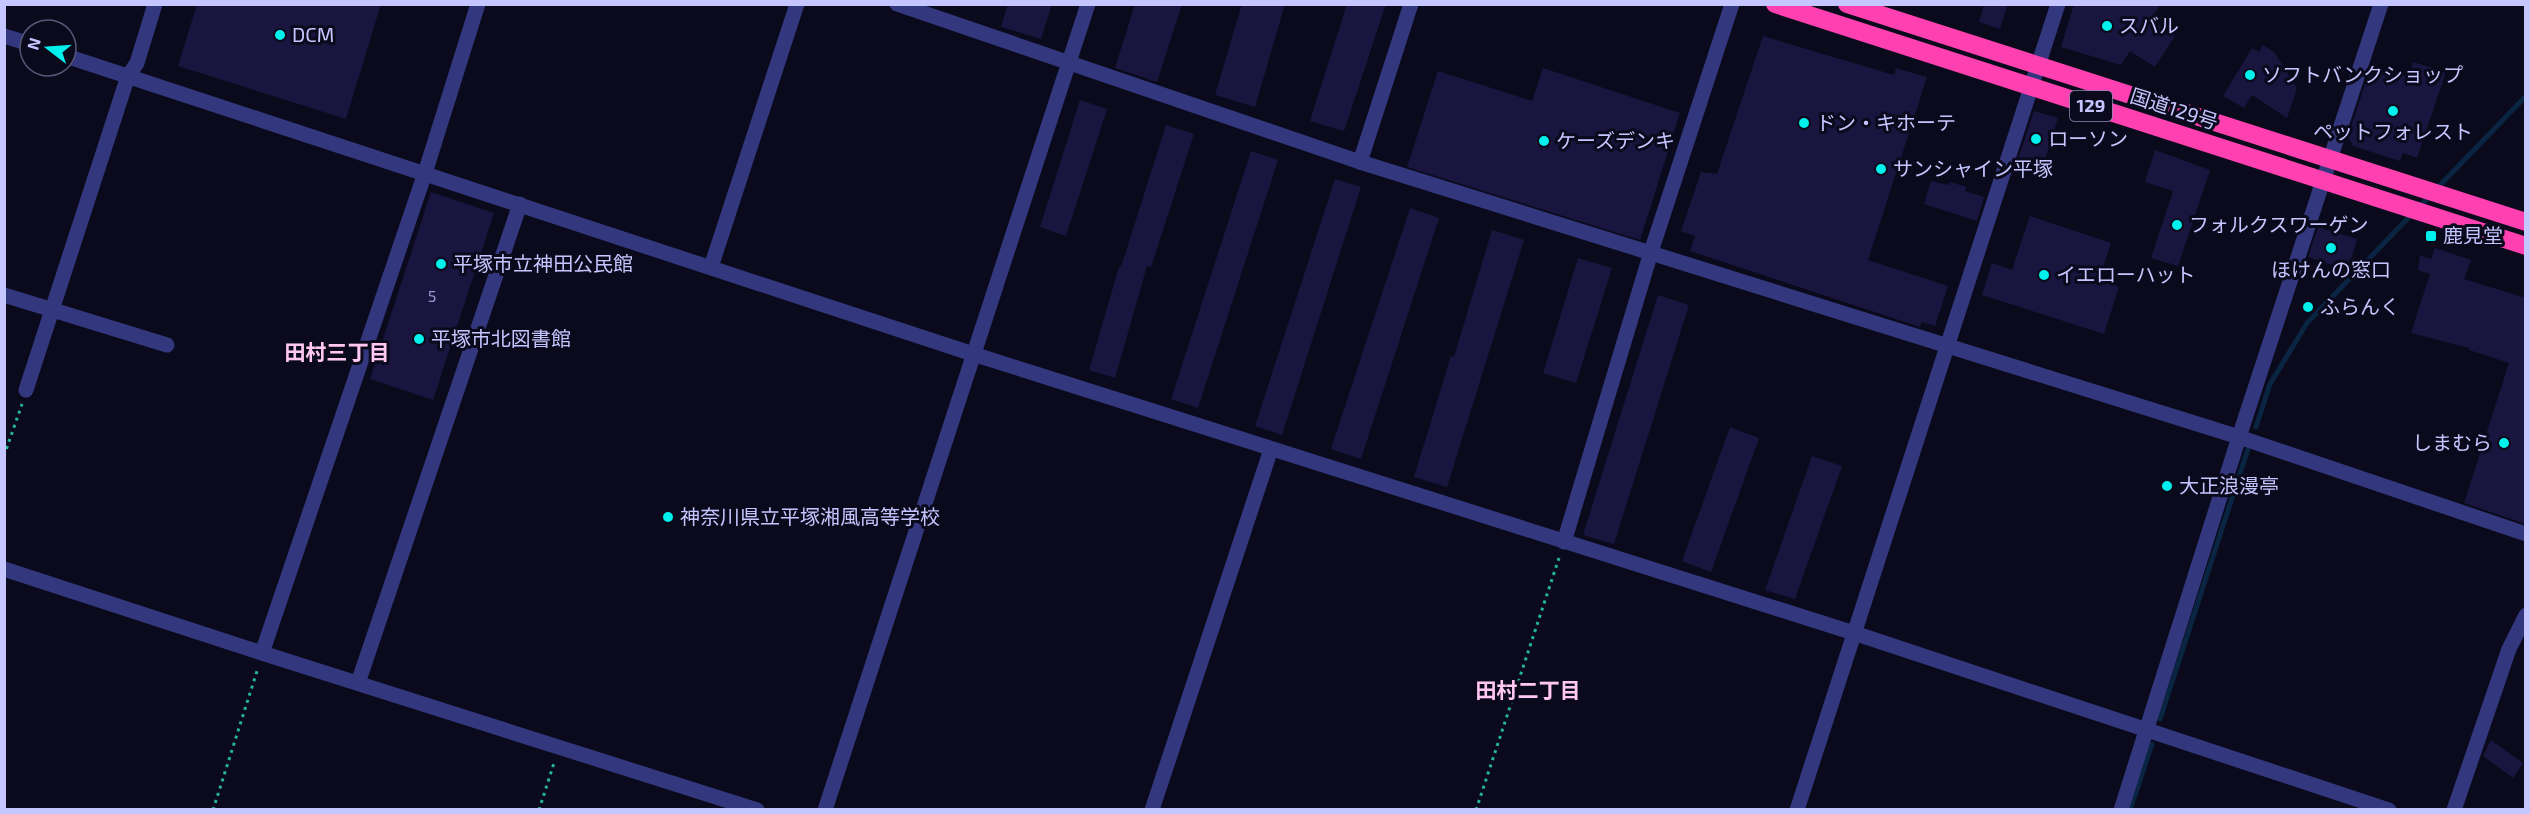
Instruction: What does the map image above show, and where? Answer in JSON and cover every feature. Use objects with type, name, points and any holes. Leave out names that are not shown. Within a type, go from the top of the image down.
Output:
[{"type":"highway","name":"国道129号","points":[[1775,4],[2526,246]]},
{"type":"highway","name":"国道129号","points":[[1847,4],[2526,222]]},
{"type":"street","points":[[26,390],[128,76],[137,63],[155,4]]},
{"type":"street","points":[[262,653],[425,173],[478,4]]},
{"type":"street","points":[[711,267],[797,4]]},
{"type":"street","points":[[897,4],[1360,162],[2239,437],[2526,534]]},
{"type":"street","points":[[825,810],[1088,4]]},
{"type":"street","points":[[1360,162],[1412,4]]},
{"type":"street","points":[[1564,542],[1651,252],[1732,4]]},
{"type":"street","points":[[1797,810],[2058,4]]},
{"type":"street","points":[[2121,810],[2239,437],[2381,4]]},
{"type":"street","points":[[78,60],[973,354],[1854,633],[2390,810]]},
{"type":"street","points":[[358,683],[520,204]]},
{"type":"street","points":[[4,295],[167,345]]},
{"type":"street","points":[[1152,810],[1271,449]]},
{"type":"street","points":[[4,569],[757,810]]},
{"type":"street","points":[[2454,810],[2509,649],[2526,615]]},
{"type":"path","points":[[4,456],[26,390]]},
{"type":"path","points":[[1476,810],[1564,542]]},
{"type":"path","points":[[213,810],[262,653]]},
{"type":"path","points":[[539,810],[560,747]]},
{"type":"building","name":"DCM","points":[[197,4],[381,4],[346,119],[178,66]]},
{"type":"building","points":[[1008,4],[1052,4],[1041,39],[1001,27]]},
{"type":"building","points":[[1135,4],[1182,4],[1157,82],[1115,68]]},
{"type":"building","points":[[1242,4],[1285,4],[1255,107],[1215,95]]},
{"type":"building","points":[[1347,4],[1386,4],[1344,131],[1310,121]]},
{"type":"building","points":[[1984,4],[2008,4],[2000,29],[1979,22]]},
{"type":"building","name":"スバル","points":[[2074,4],[2161,4],[2150,20],[2175,36],[2155,67],[2130,51],[2121,65],[2061,47]]},
{"type":"building","name":"ドン・キホーテ","points":[[1763,36],[1894,75],[1896,68],[1927,77],[1868,260],[1948,286],[1935,326],[1922,322],[1920,327],[1690,251],[1695,236],[1681,231],[1701,172],[1717,174]]},
{"type":"building","points":[[2263,45],[2274,52],[2297,88],[2287,118],[2252,95],[2244,108],[2223,96],[2252,48],[2259,52]]},
{"type":"building","name":"ペットフォレスト","points":[[2413,62],[2446,72],[2417,158],[2403,153],[2400,161],[2353,146],[2348,136],[2371,66],[2409,77]]},
{"type":"building","name":"ケーズデンキ","points":[[1543,68],[1680,113],[1640,240],[1407,167],[1438,71],[1532,101]]},
{"type":"building","points":[[1080,100],[1107,109],[1066,236],[1040,227]]},
{"type":"building","name":"ローソン","points":[[2034,111],[2058,118],[2042,169],[2017,162]]},
{"type":"building","points":[[1166,125],[1194,134],[1151,267],[1147,266],[1115,378],[1089,370],[1119,267],[1121,267]]},
{"type":"building","name":"フォルクスワーゲン","points":[[2155,150],[2210,170],[2178,266],[2151,258],[2173,191],[2145,182]]},
{"type":"building","points":[[1251,151],[1278,160],[1198,408],[1171,399]]},
{"type":"building","points":[[1335,179],[1361,187],[1282,435],[1255,426]]},
{"type":"building","points":[[1931,181],[1948,185],[1950,182],[1967,187],[1965,191],[1984,197],[1977,221],[1924,204]]},
{"type":"building","points":[[431,192],[494,213],[433,400],[370,379]]},
{"type":"building","points":[[1410,208],[1439,218],[1361,459],[1331,449]]},
{"type":"building","name":"イエローハット","points":[[2030,216],[2111,243],[2099,280],[2119,287],[2104,334],[1982,295],[1992,263],[2012,270]]},
{"type":"building","name":"ほけんの窓口","points":[[2318,227],[2357,239],[2348,270],[2308,257]]},
{"type":"building","points":[[1492,230],[1524,240],[1447,487],[1414,477],[1451,356],[1454,357]]},
{"type":"building","points":[[2435,248],[2471,260],[2464,279],[2526,298],[2526,524],[2464,503],[2509,363],[2469,350],[2469,348],[2411,333],[2430,274],[2418,270],[2420,255],[2431,259]]},
{"type":"building","points":[[1578,258],[1612,268],[1576,383],[1543,373]]},
{"type":"building","points":[[1658,295],[1689,305],[1614,544],[1583,535]]},
{"type":"building","points":[[1730,427],[1759,438],[1711,572],[1682,561]]},
{"type":"building","points":[[1812,456],[1842,466],[1795,599],[1765,590]]},
{"type":"building","points":[[2491,740],[2523,763],[2513,778],[2483,756]]},
{"type":"waterway","points":[[2419,207],[2526,96]]},
{"type":"waterway","points":[[2256,427],[2270,384],[2307,323],[2412,214]]},
{"type":"waterway","points":[[2160,719],[2248,449]]},
{"type":"waterway","points":[[2130,810],[2152,744]]},
{"type":"place","name":"スバル","points":[[2107,26]]},
{"type":"place","name":"DCM","points":[[280,35]]},
{"type":"place","name":"ソフトバンクショップ","points":[[2250,75]]},
{"type":"place","name":"ペットフォレスト","points":[[2393,111]]},
{"type":"place","name":"ドン・キホーテ","points":[[1804,123]]},
{"type":"place","name":"ローソン","points":[[2036,139]]},
{"type":"place","name":"ケーズデンキ","points":[[1544,141]]},
{"type":"place","name":"サンシャイン平塚","points":[[1881,169]]},
{"type":"place","name":"フォルクスワーゲン","points":[[2177,225]]},
{"type":"place","name":"鹿見堂","points":[[2431,236]]},
{"type":"place","name":"ほけんの窓口","points":[[2331,248]]},
{"type":"place","name":"平塚市立神田公民館","points":[[441,264]]},
{"type":"place","name":"イエローハット","points":[[2044,275]]},
{"type":"place","name":"ふらんく","points":[[2308,307]]},
{"type":"place","name":"平塚市北図書館","points":[[419,339]]},
{"type":"place","name":"しまむら","points":[[2504,443]]},
{"type":"place","name":"大正浪漫亭","points":[[2167,486]]},
{"type":"place","name":"神奈川県立平塚湘風高等学校","points":[[668,517]]},
{"type":"district","name":"田村三丁目","points":[[337,353]]},
{"type":"district","name":"田村二丁目","points":[[1528,691]]}]
